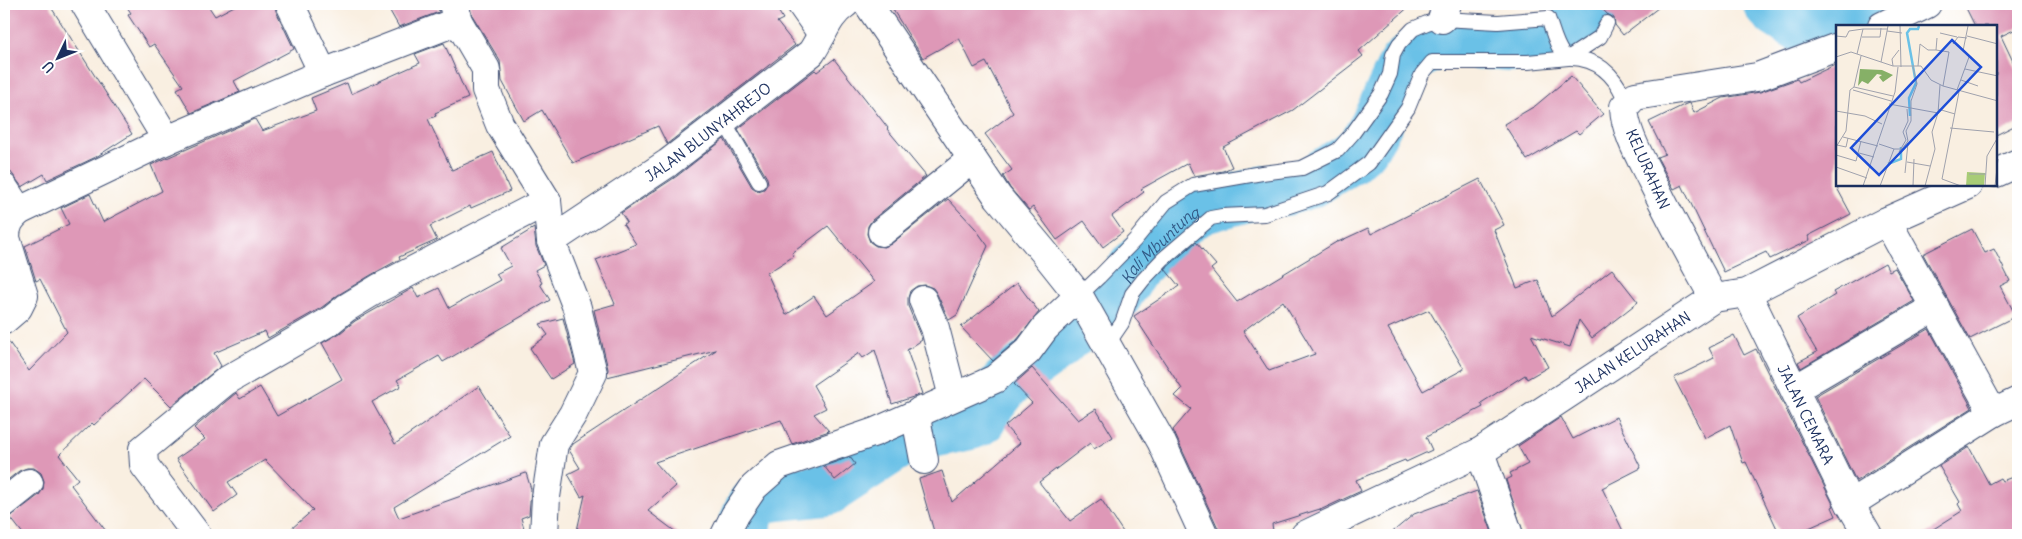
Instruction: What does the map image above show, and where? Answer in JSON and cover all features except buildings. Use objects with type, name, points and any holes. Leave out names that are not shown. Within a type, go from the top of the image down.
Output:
[{"type":"street","points":[[85,4],[167,140]]},
{"type":"street","points":[[290,4],[323,73]]},
{"type":"street","points":[[801,4],[822,34]]},
{"type":"street","name":"JALAN BLUNYAHREJO","points":[[551,241],[668,163],[811,53],[836,10],[844,4]]},
{"type":"street","points":[[868,4],[998,197],[1078,296],[1161,441],[1204,535]]},
{"type":"street","points":[[1884,25],[1927,4]]},
{"type":"street","points":[[4,320],[18,308],[24,296],[6,238],[6,229],[11,218],[19,211],[167,140],[323,73],[456,12],[486,69],[486,90],[500,124],[547,201],[551,241],[577,308],[593,373],[573,414],[554,444],[546,497],[544,535]]},
{"type":"street","points":[[1626,103],[1635,96],[1757,76],[1836,47]]},
{"type":"street","name":"KELURAHAN","points":[[1626,103],[1624,112],[1636,150],[1714,298]]},
{"type":"street","points":[[882,232],[972,158]]},
{"type":"street","points":[[1997,173],[2018,163]]},
{"type":"street","name":"JALAN KELURAHAN","points":[[1305,535],[1480,452],[1714,298],[1747,293],[1887,220],[1966,186]]},
{"type":"street","points":[[4,188],[19,211]]},
{"type":"street","points":[[197,535],[144,465],[144,449],[226,381],[330,320],[379,288],[547,201]]},
{"type":"street","points":[[1887,220],[1993,413]]},
{"type":"street","name":"JALAN CEMARA","points":[[1747,293],[1850,504],[1868,535]]},
{"type":"street","points":[[725,535],[735,515],[754,487],[779,465],[875,432],[920,435],[953,397],[994,379],[1028,350],[1045,328],[1078,296]]},
{"type":"street","points":[[923,300],[935,328],[953,397]]},
{"type":"street","points":[[1795,389],[1935,307]]},
{"type":"street","points":[[1850,504],[1993,413],[2018,402]]},
{"type":"street","points":[[1480,452],[1510,535]]},
{"type":"street","points":[[4,503],[29,483]]},
{"type":"lane","points":[[1078,296],[1100,277],[1135,240],[1166,202],[1193,185],[1302,168],[1338,150],[1354,133],[1381,94],[1390,74],[1393,55],[1399,44],[1413,29],[1444,12],[1498,22],[1548,18],[1565,55]]},
{"type":"lane","points":[[1105,343],[1122,324],[1132,294],[1143,280],[1163,259],[1211,218],[1265,214],[1328,193],[1369,163],[1408,108],[1422,74],[1432,62],[1528,62],[1565,55],[1600,37],[1606,23]]},
{"type":"lane","points":[[1565,55],[1594,64],[1610,74],[1621,87],[1626,103]]},
{"type":"lane","points":[[724,121],[760,182]]},
{"type":"waterway","name":"Kali Mbuntung","points":[[740,535],[751,508],[761,497],[827,490],[908,437],[970,424],[980,420],[987,407],[1006,383],[1056,346],[1071,331],[1090,323],[1116,296],[1134,267],[1187,216],[1203,208],[1266,191],[1286,190],[1311,182],[1350,158],[1363,147],[1375,127],[1404,64],[1415,55],[1434,44],[1454,41],[1510,46],[1539,45],[1567,32],[1595,4]]},
{"type":"waterway","name":"Kali Mbuntung","points":[[1769,4],[1778,13],[1810,33],[1869,4]]}]
